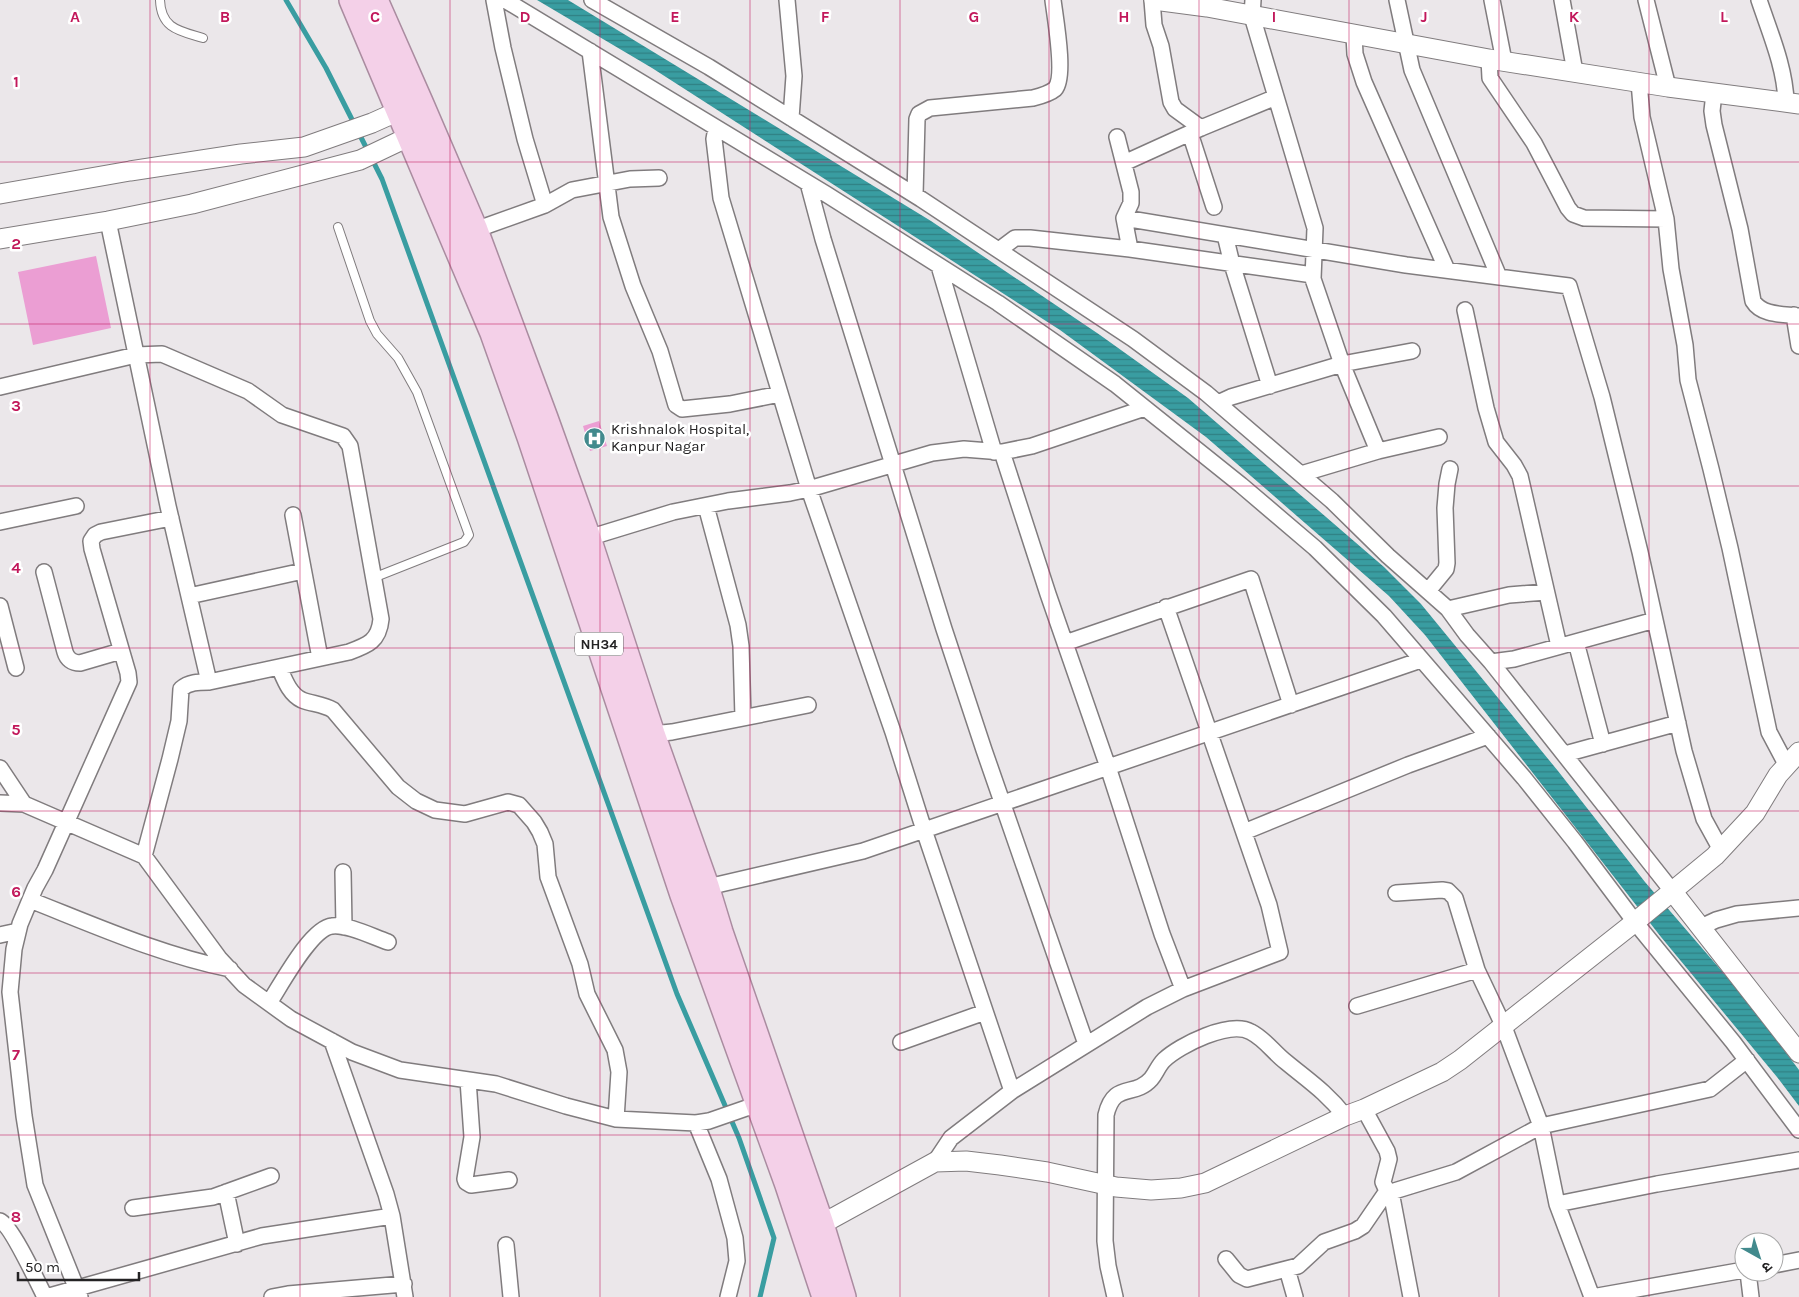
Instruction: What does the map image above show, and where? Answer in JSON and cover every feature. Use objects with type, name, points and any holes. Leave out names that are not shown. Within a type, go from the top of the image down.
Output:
[{"type":"highway","name":"NH34","points":[[352,0],[410,106],[421,131],[530,436],[683,895],[748,1107],[813,1229],[843,1297]]},
{"type":"highway","name":"NH34","points":[[375,0],[410,106]]},
{"type":"highway","name":"NH34","points":[[421,131],[474,230],[588,538],[652,734],[706,886],[813,1229],[825,1297]]},
{"type":"street","points":[[494,0],[503,48],[525,139],[546,205]]},
{"type":"street","points":[[505,0],[808,183],[1013,314],[1115,384],[1241,485],[1314,548],[1384,616],[1488,736],[1638,919],[1799,1130]]},
{"type":"street","points":[[592,0],[709,67],[915,195],[1133,339],[1218,403],[1332,501],[1388,556],[1448,608],[1467,635],[1565,754],[1669,893],[1701,927],[1799,1053]]},
{"type":"street","points":[[786,0],[794,76],[791,118]]},
{"type":"street","points":[[915,195],[916,127],[919,114],[930,108],[1033,98],[1043,96],[1056,88],[1061,68],[1052,0]]},
{"type":"street","points":[[1214,207],[1195,131],[1174,109],[1171,102],[1161,46],[1154,25],[1153,0],[1252,8],[1354,35],[1405,44],[1668,87],[1792,103]]},
{"type":"street","points":[[1397,0],[1412,70],[1499,277]]},
{"type":"street","points":[[1492,0],[1497,60],[1490,78],[1534,143],[1568,208],[1573,214],[1584,218],[1666,219]]},
{"type":"street","points":[[1562,0],[1575,72]]},
{"type":"street","points":[[1646,0],[1668,87]]},
{"type":"street","points":[[1759,0],[1785,88],[1792,103]]},
{"type":"street","points":[[1252,8],[1315,228],[1313,279],[1342,364],[1378,451]]},
{"type":"street","points":[[1354,35],[1355,54],[1364,82],[1447,270]]},
{"type":"street","points":[[590,52],[611,217],[633,286],[660,350],[676,405],[682,409],[721,405],[780,394]]},
{"type":"street","points":[[813,1229],[935,1162],[966,1161],[1000,1165],[1047,1172],[1116,1187],[1151,1190],[1181,1188],[1205,1183],[1442,1072],[1460,1060],[1638,919],[1721,850],[1756,813],[1778,775],[1793,759],[1769,732],[1728,539],[1688,380],[1685,345],[1671,269],[1666,219],[1642,117],[1639,82]]},
{"type":"street","points":[[1714,93],[1712,111],[1714,126],[1740,229],[1753,301],[1763,311],[1796,316],[1799,346]]},
{"type":"street","points":[[1124,163],[1276,97]]},
{"type":"street","points":[[0,194],[130,171],[304,147],[372,123],[410,106]]},
{"type":"street","points":[[716,128],[714,139],[722,198],[809,489],[890,722],[924,830],[1012,1091]]},
{"type":"street","points":[[0,239],[108,221],[192,204],[360,160],[421,131]]},
{"type":"street","points":[[1117,137],[1131,198],[1125,222],[1130,247]]},
{"type":"street","points":[[474,230],[546,205],[572,190],[630,179],[659,178]]},
{"type":"street","points":[[808,183],[823,239],[948,638],[1086,1044]]},
{"type":"street","points":[[108,221],[171,518],[209,682]]},
{"type":"street","points":[[1125,222],[1225,235],[1447,270],[1569,286],[1602,397],[1684,751],[1704,819],[1721,850]]},
{"type":"street","points":[[1225,235],[1232,264],[1270,386]]},
{"type":"street","points":[[999,250],[1015,238],[1030,238],[1130,247],[1314,275]]},
{"type":"street","points":[[939,266],[998,452],[1108,767],[1162,934],[1183,990]]},
{"type":"street","points":[[1465,310],[1486,408],[1496,442],[1520,476],[1559,646]]},
{"type":"street","points":[[1218,403],[1231,397],[1342,364],[1412,351]]},
{"type":"street","points":[[0,388],[136,355],[162,354],[248,391],[282,415],[343,436],[348,441],[352,450],[381,620],[378,634],[365,646],[349,652],[209,682],[186,685],[181,689],[176,730],[144,856]]},
{"type":"street","points":[[588,538],[673,512],[809,489],[932,453],[964,449],[998,452],[1032,446],[1145,408]]},
{"type":"street","points":[[1301,474],[1378,451],[1439,437]]},
{"type":"street","points":[[1428,591],[1446,569],[1448,563],[1445,508],[1450,469]]},
{"type":"street","points":[[0,522],[76,506]]},
{"type":"street","points":[[706,506],[739,632],[743,718]]},
{"type":"street","points":[[293,516],[320,658]]},
{"type":"street","points":[[78,1293],[35,1185],[24,1116],[10,992],[14,949],[18,931],[30,900],[129,682],[91,541],[95,535],[101,532],[171,518]]},
{"type":"street","points":[[189,596],[303,571]]},
{"type":"street","points":[[44,572],[68,658],[76,663],[80,663],[121,651]]},
{"type":"street","points":[[1065,643],[1251,579],[1291,705]]},
{"type":"street","points":[[1448,608],[1509,595],[1546,592]]},
{"type":"street","points":[[0,606],[3,627],[16,668]]},
{"type":"street","points":[[935,1162],[951,1138],[1012,1091],[1086,1044],[1147,1007],[1183,990],[1280,952],[1270,905],[1166,607]]},
{"type":"street","points":[[1491,662],[1514,658],[1655,620]]},
{"type":"street","points":[[1576,642],[1603,744]]},
{"type":"street","points":[[683,895],[706,886],[862,850],[1421,660]]},
{"type":"street","points":[[279,667],[295,695],[301,699],[324,705],[333,710],[398,787],[416,801],[435,810],[465,814],[508,802],[519,805],[534,822],[545,844],[548,877],[580,964],[587,994],[615,1050],[619,1072],[616,1118]]},
{"type":"street","points":[[652,734],[808,705]]},
{"type":"street","points":[[1565,754],[1678,723]]},
{"type":"street","points":[[1244,832],[1408,765],[1488,736]]},
{"type":"street","points":[[0,768],[24,804]]},
{"type":"street","points":[[0,803],[24,804],[144,856],[244,985],[291,1019],[352,1052],[400,1070],[496,1084],[566,1106],[616,1118],[703,1122],[748,1107]]},
{"type":"street","points":[[343,872],[344,927]]},
{"type":"street","points":[[1396,893],[1448,891],[1452,894],[1457,904],[1477,970],[1504,1026],[1541,1126],[1557,1204],[1592,1297],[1734,1272]]},
{"type":"street","points":[[30,900],[136,942],[202,963],[230,969]]},
{"type":"street","points":[[1701,927],[1736,914],[1799,908]]},
{"type":"street","points":[[269,1003],[312,937],[324,928],[331,926],[344,927],[388,942]]},
{"type":"street","points":[[0,935],[18,931]]},
{"type":"street","points":[[1356,1006],[1477,970]]},
{"type":"street","points":[[901,1042],[985,1012]]},
{"type":"street","points":[[1115,1297],[1106,1253],[1106,1114],[1110,1100],[1114,1096],[1146,1083],[1164,1060],[1177,1050],[1226,1029],[1236,1028],[1252,1032],[1283,1060],[1323,1090],[1345,1116]]},
{"type":"street","points":[[272,1297],[288,1294],[404,1290],[392,1216],[356,1105],[332,1041]]},
{"type":"street","points":[[1226,1259],[1239,1275],[1247,1279],[1298,1266],[1324,1242],[1356,1231],[1363,1226],[1389,1191],[1456,1172],[1541,1126],[1710,1089],[1747,1060]]},
{"type":"street","points":[[468,1080],[472,1138],[466,1182],[471,1185],[509,1180]]},
{"type":"street","points":[[1364,1109],[1384,1143],[1389,1158],[1383,1182],[1389,1191],[1411,1297]]},
{"type":"street","points":[[703,1122],[735,1238],[737,1262],[728,1297]]},
{"type":"street","points":[[1557,1204],[1657,1184],[1799,1160]]},
{"type":"street","points":[[134,1208],[213,1198],[271,1176]]},
{"type":"street","points":[[226,1192],[237,1244]]},
{"type":"street","points":[[0,1221],[4,1222],[12,1234],[45,1297],[78,1293],[262,1236],[392,1216]]},
{"type":"street","points":[[506,1245],[511,1297]]},
{"type":"street","points":[[1784,1263],[1799,1260]]},
{"type":"street","points":[[1287,1270],[1295,1297]]},
{"type":"street","points":[[1749,1282],[1751,1297]]},
{"type":"lane","points":[[160,0],[160,10],[168,24],[178,30],[203,38]]},
{"type":"lane","points":[[338,227],[370,321],[377,334],[398,358],[417,392],[469,535],[464,542],[373,578]]},
{"type":"water","points":[[537,0],[568,0],[931,221],[1100,335],[1188,398],[1384,567],[1421,604],[1558,771],[1645,882],[1745,998],[1799,1070],[1799,1106],[1661,937],[1425,635],[1389,596],[1206,437],[1060,330],[652,68]]},
{"type":"building","points":[[96,256],[111,328],[33,345],[18,272]]},
{"type":"building","points":[[599,421],[607,446],[590,451],[583,426]]},
{"type":"waterway","points":[[286,0],[326,68],[382,179],[677,994],[739,1138],[774,1238],[760,1297]]},
{"type":"place","name":"Krishnalok Hospital, Kanpur Nagar","points":[[595,438]]}]
